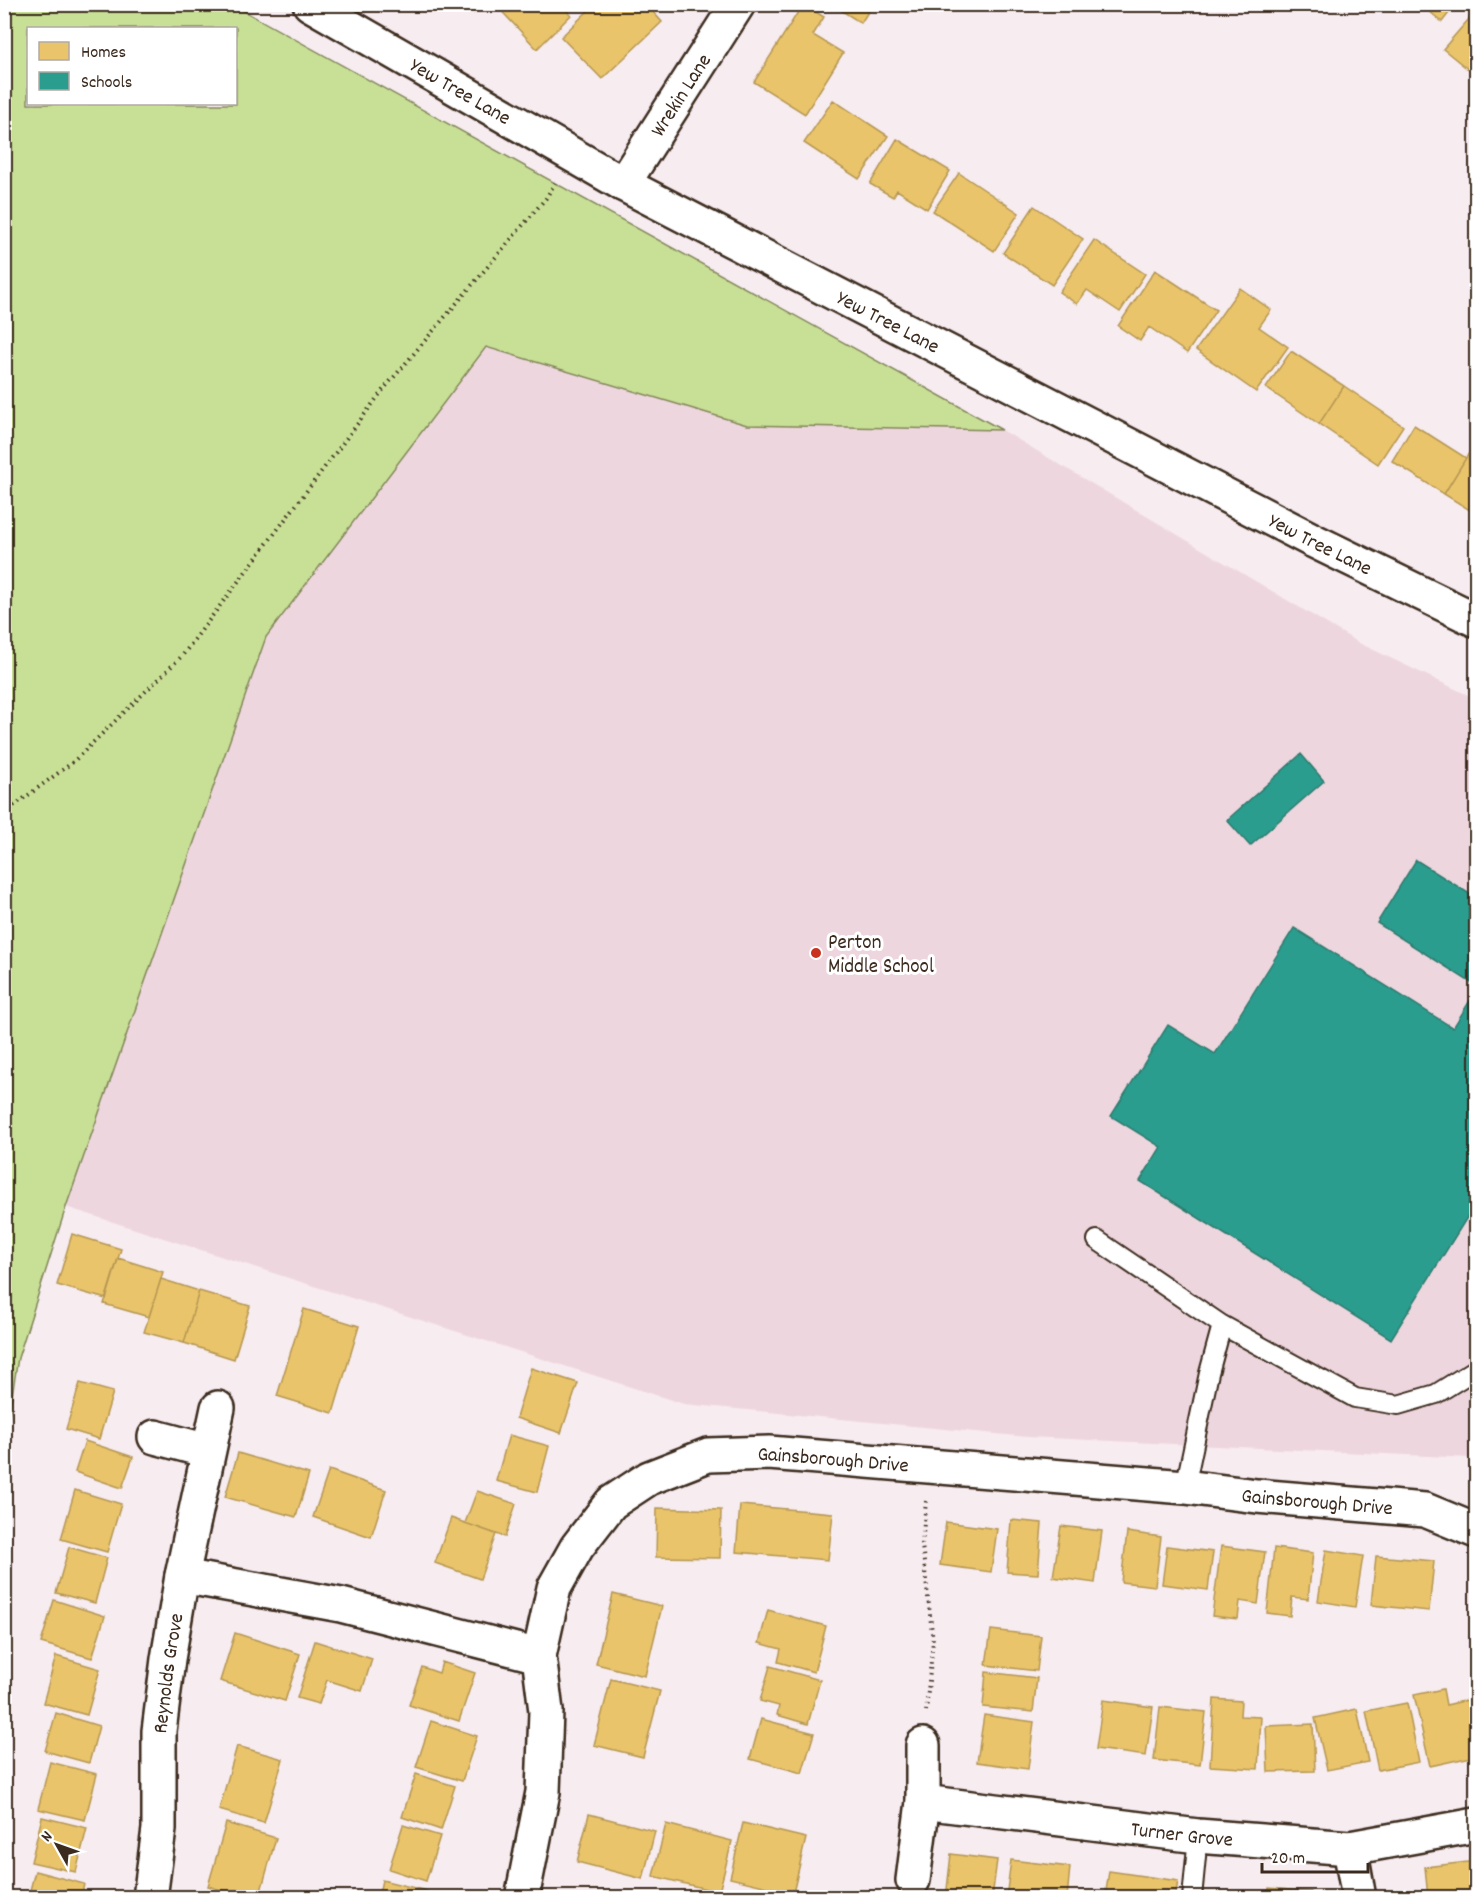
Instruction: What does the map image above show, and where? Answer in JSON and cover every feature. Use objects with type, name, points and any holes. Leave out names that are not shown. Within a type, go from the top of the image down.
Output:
[{"type":"street","name":"Yew Tree Lane","points":[[310,4],[623,184],[1314,541],[1476,620]]},
{"type":"street","name":"Wrekin Lane","points":[[623,184],[738,4]]},
{"type":"street","name":"Reynolds Grove","points":[[150,1898],[159,1829],[159,1731],[168,1659],[182,1576],[218,1408]]},
{"type":"street","points":[[155,1437],[208,1451]]},
{"type":"street","name":"Gainsborough Drive","points":[[522,1898],[543,1792],[546,1711],[539,1656],[554,1588],[577,1547],[611,1503],[649,1478],[708,1455],[769,1453],[1185,1487],[1257,1496],[1425,1510],[1476,1532]]},
{"type":"street","points":[[182,1576],[341,1605],[539,1656]]},
{"type":"street","points":[[913,1880],[923,1802],[923,1745]]},
{"type":"street","name":"Turner Grove","points":[[923,1802],[1198,1836],[1350,1848],[1476,1825]]},
{"type":"street","points":[[1350,1848],[1359,1898]]},
{"type":"lane","points":[[1096,1240],[1222,1324],[1355,1398],[1398,1405],[1436,1394],[1476,1370]]},
{"type":"lane","points":[[1185,1487],[1222,1324]]},
{"type":"lane","points":[[1192,1898],[1198,1836]]},
{"type":"path","points":[[4,813],[73,762],[183,656],[384,390],[546,198],[574,155]]},
{"type":"path","points":[[923,1745],[933,1641],[922,1545],[930,1466]]},
{"type":"shaded area","name":"Perton Middle School","points":[[486,346],[747,425],[1002,430],[1359,643],[1476,699],[1476,1461],[1471,1458],[1028,1437],[684,1404],[66,1207],[266,637]]},
{"type":"green space","points":[[5,4],[233,5],[1002,430],[747,425],[486,347],[266,637],[66,1207],[18,1358],[5,1440]]},
{"type":"building: Homes","points":[[466,4],[483,4],[474,13]]},
{"type":"building: Homes","points":[[495,4],[560,4],[571,15],[537,49]]},
{"type":"building: Homes","points":[[595,4],[646,4],[662,22],[602,79],[561,37]]},
{"type":"building: Homes","points":[[803,4],[824,17],[813,35],[843,53],[805,114],[754,82]]},
{"type":"building: Homes","points":[[831,4],[873,4],[861,23]]},
{"type":"building: Homes","points":[[1425,4],[1456,4],[1442,22],[1423,6]]},
{"type":"building: Homes","points":[[1475,12],[1476,70],[1474,74],[1443,49]]},
{"type":"building: Homes","points":[[833,100],[888,136],[859,179],[804,143]]},
{"type":"building: Homes","points":[[897,139],[950,171],[927,209],[897,190],[893,197],[870,184]]},
{"type":"building: Homes","points":[[959,173],[1019,213],[994,251],[933,211]]},
{"type":"building: Homes","points":[[1034,206],[1083,239],[1052,285],[1003,253]]},
{"type":"building: Homes","points":[[1094,240],[1145,274],[1120,312],[1087,290],[1077,304],[1059,292]]},
{"type":"building: Homes","points":[[1155,270],[1216,310],[1187,353],[1149,327],[1140,341],[1118,326]]},
{"type":"building: Homes","points":[[1240,288],[1271,310],[1259,327],[1288,347],[1256,392],[1196,350]]},
{"type":"building: Homes","points":[[1291,351],[1344,386],[1319,424],[1266,388]]},
{"type":"building: Homes","points":[[1344,386],[1403,426],[1378,464],[1319,424]]},
{"type":"building: Homes","points":[[1414,425],[1466,458],[1444,494],[1392,461]]},
{"type":"building: Homes","points":[[1472,448],[1476,451],[1476,514],[1444,494]]},
{"type":"building: Homes","points":[[72,1234],[121,1249],[106,1299],[57,1285]]},
{"type":"building: Homes","points":[[118,1258],[163,1272],[149,1317],[104,1304]]},
{"type":"building: Homes","points":[[161,1279],[199,1291],[184,1343],[144,1332]]},
{"type":"building: Homes","points":[[199,1291],[250,1306],[234,1359],[184,1343]]},
{"type":"building: Homes","points":[[304,1309],[359,1326],[333,1413],[277,1396]]},
{"type":"building: Homes","points":[[531,1368],[578,1383],[561,1433],[516,1418]]},
{"type":"building: Homes","points":[[80,1383],[113,1392],[99,1439],[66,1429]]},
{"type":"building: Homes","points":[[509,1435],[549,1446],[537,1492],[496,1481]]},
{"type":"building: Homes","points":[[85,1441],[133,1457],[122,1488],[75,1472]]},
{"type":"building: Homes","points":[[238,1453],[309,1474],[296,1517],[225,1497]]},
{"type":"building: Homes","points":[[329,1470],[386,1490],[371,1537],[313,1517]]},
{"type":"building: Homes","points":[[75,1490],[121,1504],[107,1552],[61,1539]]},
{"type":"building: Homes","points":[[477,1491],[516,1504],[505,1537],[465,1523]]},
{"type":"building: Homes","points":[[740,1505],[833,1513],[828,1560],[736,1552]]},
{"type":"building: Homes","points":[[657,1508],[721,1510],[720,1558],[656,1557]]},
{"type":"building: Homes","points":[[451,1518],[496,1534],[480,1579],[435,1563]]},
{"type":"building: Homes","points":[[1011,1520],[1042,1523],[1038,1574],[1007,1572]]},
{"type":"building: Homes","points":[[946,1522],[997,1529],[991,1572],[940,1565]]},
{"type":"building: Homes","points":[[1061,1526],[1102,1531],[1095,1583],[1053,1577]]},
{"type":"building: Homes","points":[[1127,1532],[1161,1537],[1155,1586],[1121,1582]]},
{"type":"building: Homes","points":[[1167,1546],[1213,1552],[1208,1590],[1162,1584]]},
{"type":"building: Homes","points":[[1221,1546],[1265,1552],[1258,1604],[1240,1601],[1238,1619],[1212,1616]]},
{"type":"building: Homes","points":[[69,1547],[107,1558],[95,1603],[56,1593]]},
{"type":"building: Homes","points":[[1274,1548],[1313,1553],[1308,1599],[1292,1597],[1290,1616],[1267,1613]]},
{"type":"building: Homes","points":[[1326,1550],[1363,1556],[1355,1607],[1318,1601]]},
{"type":"building: Homes","points":[[1376,1556],[1434,1561],[1429,1611],[1371,1605]]},
{"type":"building: Homes","points":[[613,1594],[662,1606],[645,1676],[596,1664]]},
{"type":"building: Homes","points":[[54,1600],[105,1616],[92,1658],[41,1643]]},
{"type":"building: Homes","points":[[768,1610],[826,1626],[814,1672],[778,1662],[781,1649],[759,1643]]},
{"type":"building: Homes","points":[[991,1630],[1041,1636],[1037,1671],[986,1665]]},
{"type":"building: Homes","points":[[235,1633],[300,1654],[285,1701],[220,1681]]},
{"type":"building: Homes","points":[[315,1641],[372,1659],[362,1691],[327,1680],[319,1704],[297,1698]]},
{"type":"building: Homes","points":[[56,1656],[100,1669],[87,1715],[43,1703]]},
{"type":"building: Homes","points":[[442,1662],[475,1673],[459,1721],[409,1705],[422,1667],[439,1673]]},
{"type":"building: Homes","points":[[770,1666],[820,1680],[808,1724],[777,1715],[779,1706],[760,1701]]},
{"type":"building: Homes","points":[[986,1672],[1037,1678],[1033,1712],[983,1707]]},
{"type":"building: Homes","points":[[611,1679],[660,1691],[643,1757],[594,1745]]},
{"type":"building: Homes","points":[[1443,1689],[1446,1705],[1472,1699],[1476,1717],[1476,1756],[1430,1766],[1414,1695]]},
{"type":"building: Homes","points":[[1214,1699],[1241,1701],[1240,1716],[1261,1717],[1258,1769],[1210,1766]]},
{"type":"building: Homes","points":[[1103,1700],[1153,1707],[1146,1756],[1096,1749]]},
{"type":"building: Homes","points":[[1407,1703],[1419,1762],[1378,1770],[1366,1711]]},
{"type":"building: Homes","points":[[1160,1707],[1206,1712],[1200,1765],[1154,1760]]},
{"type":"building: Homes","points":[[1357,1709],[1368,1762],[1327,1770],[1315,1718]]},
{"type":"building: Homes","points":[[56,1713],[99,1726],[89,1763],[45,1751]]},
{"type":"building: Homes","points":[[984,1715],[1034,1722],[1028,1769],[977,1762]]},
{"type":"building: Homes","points":[[761,1719],[814,1733],[802,1773],[750,1759]]},
{"type":"building: Homes","points":[[431,1721],[477,1736],[462,1781],[416,1767]]},
{"type":"building: Homes","points":[[1313,1724],[1315,1771],[1268,1772],[1266,1726]]},
{"type":"building: Homes","points":[[237,1746],[283,1759],[264,1823],[219,1810]]},
{"type":"building: Homes","points":[[50,1762],[97,1774],[85,1820],[38,1809]]},
{"type":"building: Homes","points":[[416,1774],[455,1786],[441,1830],[402,1817]]},
{"type":"building: Homes","points":[[589,1814],[655,1831],[643,1879],[577,1862]]},
{"type":"building: Homes","points":[[42,1817],[87,1828],[76,1872],[31,1862]]},
{"type":"building: Homes","points":[[226,1823],[276,1838],[259,1898],[247,1898],[208,1886]]},
{"type":"building: Homes","points":[[743,1823],[806,1838],[793,1893],[730,1878]]},
{"type":"building: Homes","points":[[666,1824],[732,1841],[719,1892],[653,1876]]},
{"type":"building: Homes","points":[[403,1825],[440,1836],[426,1881],[389,1869]]},
{"type":"building: Homes","points":[[951,1854],[997,1860],[992,1898],[946,1898]]},
{"type":"building: Homes","points":[[1011,1860],[1070,1867],[1067,1898],[1006,1898]]},
{"type":"building: Homes","points":[[1476,1861],[1476,1898],[1428,1898],[1425,1867]]},
{"type":"building: Homes","points":[[35,1871],[84,1884],[81,1898],[28,1898]]},
{"type":"building: Homes","points":[[1109,1871],[1178,1881],[1175,1898],[1105,1898]]},
{"type":"building: Homes","points":[[382,1880],[427,1891],[425,1898],[378,1898]]},
{"type":"building: Homes","points":[[1269,1888],[1311,1892],[1311,1898],[1268,1898]]},
{"type":"building: Schools","points":[[1301,754],[1324,781],[1250,846],[1227,820]]},
{"type":"building: Schools","points":[[1416,860],[1476,898],[1476,986],[1377,923]]},
{"type":"building: Schools","points":[[1294,928],[1453,1028],[1476,991],[1476,1038],[1473,1044],[1476,1046],[1476,1203],[1391,1339],[1140,1181],[1161,1147],[1111,1116],[1168,1025],[1215,1054]]},
{"type":"place","name":"Perton Middle School","points":[[816,953]]}]
